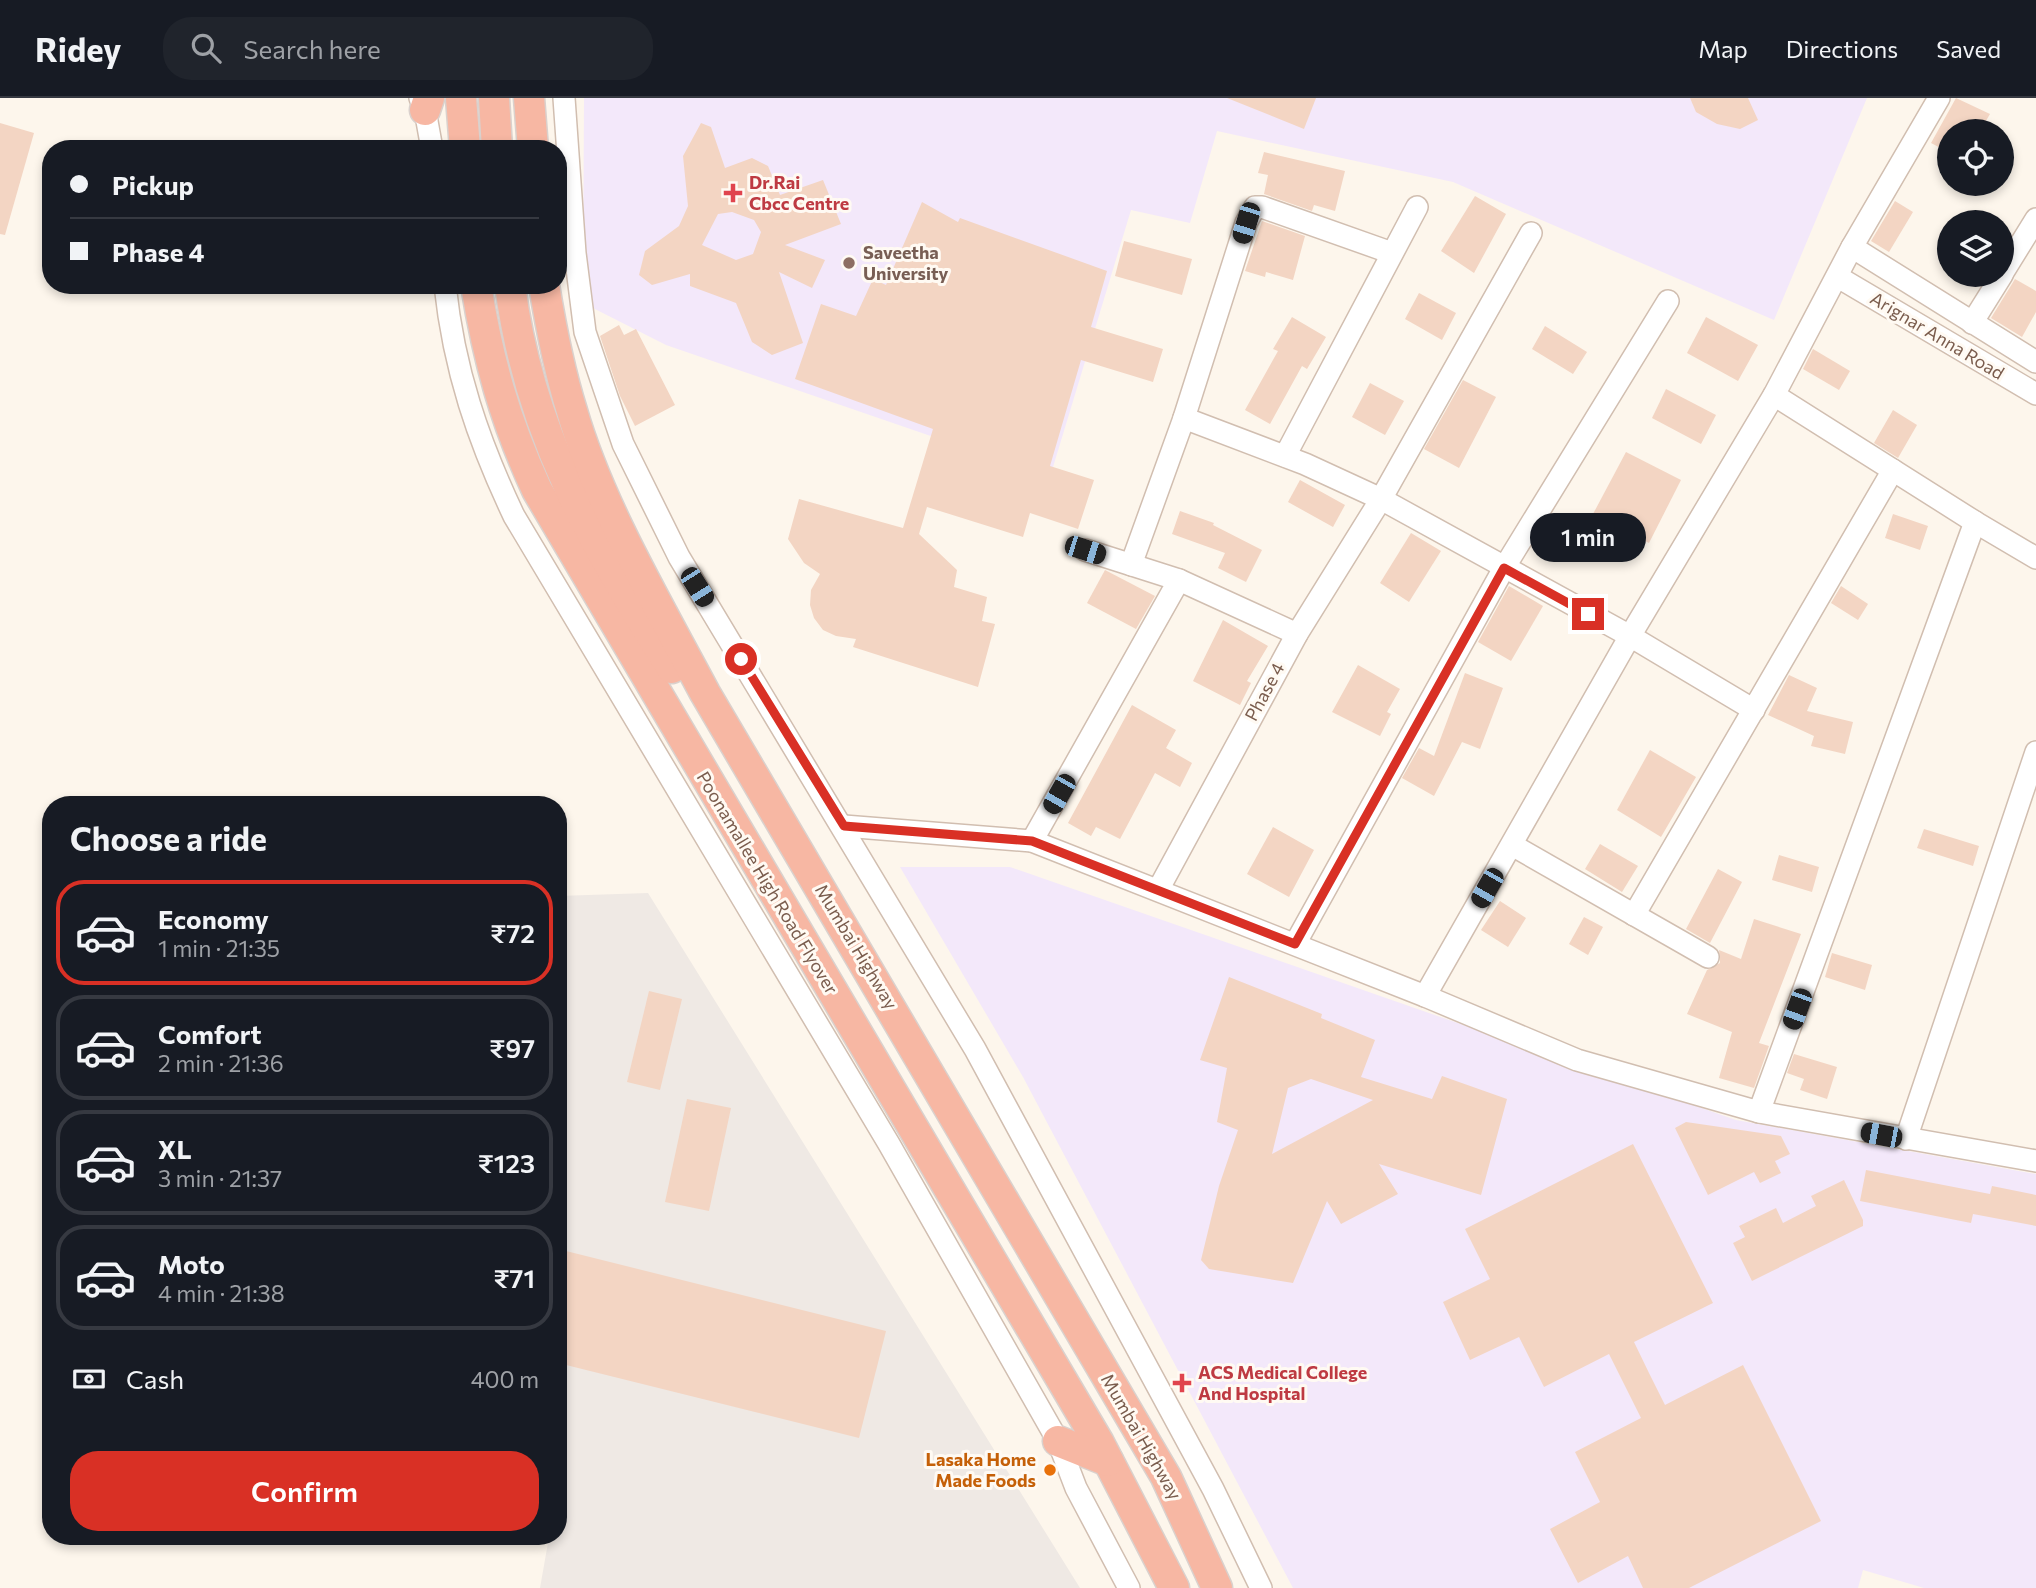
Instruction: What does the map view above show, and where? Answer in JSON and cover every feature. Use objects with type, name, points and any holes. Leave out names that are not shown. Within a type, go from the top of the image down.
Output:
[{"type":"highway","points":[[494,98],[496,140]]},
{"type":"highway","points":[[529,98],[532,140]]},
{"type":"highway","points":[[461,105],[464,140]]},
{"type":"highway","name":"Poonamallee High Road Flyover","points":[[478,294],[496,391],[513,439],[537,490],[1108,1461]]},
{"type":"highway","points":[[512,294],[525,374],[540,419],[568,484],[617,579],[653,639],[700,711],[766,796]]},
{"type":"highway","name":"Mumbai Highway","points":[[545,294],[552,337],[572,414],[609,503],[705,693],[1166,1477],[1217,1588]]},
{"type":"highway","points":[[1058,1441],[1108,1461],[1174,1588]]},
{"type":"highway","points":[[1140,1521],[1143,1544],[1157,1588]]},
{"type":"street","points":[[564,98],[579,293],[585,332],[611,416],[679,557],[844,826],[975,1049],[1213,1489],[1261,1588]]},
{"type":"street","points":[[1425,996],[1630,636],[1774,395],[1852,247],[1939,98]]},
{"type":"street","points":[[425,102],[431,140]]},
{"type":"street","points":[[1285,456],[1417,206]]},
{"type":"street","points":[[1132,565],[1184,418],[1246,223],[1255,207],[1262,207],[1392,253]]},
{"type":"street","points":[[2014,255],[2036,219]]},
{"type":"street","name":"Phase 4","points":[[1158,890],[1297,634],[1381,499],[1531,233]]},
{"type":"street","name":"Arignar Anna Road","points":[[1852,247],[2036,362]]},
{"type":"street","name":"Arignar Anna Road","points":[[1838,278],[2036,394]]},
{"type":"street","points":[[1972,323],[1994,287]]},
{"type":"street","points":[[446,294],[458,366],[470,415],[514,516],[888,1144],[1058,1441],[1076,1488],[1129,1588]]},
{"type":"street","points":[[1295,944],[1504,568],[1668,301]]},
{"type":"street","points":[[1774,395],[2036,558]]},
{"type":"street","points":[[1184,418],[1285,456],[1381,499],[1630,636],[1754,710]]},
{"type":"street","points":[[1634,915],[1893,470]]},
{"type":"street","points":[[1759,1112],[1975,522]]},
{"type":"street","points":[[1085,550],[1180,580],[1297,634]]},
{"type":"street","points":[[1032,841],[1180,580]]},
{"type":"street","points":[[1906,1139],[2036,752]]},
{"type":"street","points":[[844,826],[1032,841],[1425,996],[1577,1060],[1759,1112],[2036,1161]]},
{"type":"street","points":[[1511,845],[1708,957]]},
{"type":"shaded area","name":"Saveetha University","points":[[584,98],[1867,98],[1774,320],[1453,182],[1217,131],[1190,223],[1131,210],[1050,477],[666,345],[583,303]]},
{"type":"shaded area","name":"ACS Medical College And Hospital","points":[[900,867],[1010,867],[1736,1120],[2036,1174],[2036,1588],[1924,1588],[1863,1570],[1858,1588],[1293,1588],[1023,1077]]},
{"type":"shaded area","points":[[648,893],[1080,1588],[540,1588],[548,1545],[567,1545],[567,896]]},
{"type":"building","points":[[1227,98],[1316,98],[1304,129]]},
{"type":"building","points":[[1690,98],[1748,98],[1758,120],[1740,129],[1717,124],[1696,112]]},
{"type":"building","points":[[1956,98],[1990,114],[1987,119],[1944,119]]},
{"type":"building","points":[[0,123],[34,133],[5,235],[0,234]]},
{"type":"building","points":[[701,123],[711,127],[725,168],[752,158],[768,166],[780,195],[823,180],[841,224],[785,245],[825,260],[812,288],[779,272],[803,343],[772,355],[752,342],[736,303],[690,286],[690,274],[652,285],[639,275],[645,251],[679,226],[688,206],[683,156]],"holes":[[[732,212],[754,220],[761,232],[753,254],[736,260],[702,245],[718,214]]]},
{"type":"building","points":[[1937,132],[1937,146],[1931,143]]},
{"type":"building","points":[[1264,152],[1345,171],[1335,211],[1314,205],[1312,211],[1264,194],[1268,175],[1258,173]]},
{"type":"building","points":[[1475,196],[1506,214],[1474,273],[1441,251]]},
{"type":"building","points":[[1895,201],[1913,212],[1889,252],[1871,241]]},
{"type":"building","points":[[922,202],[958,222],[960,218],[1107,271],[1091,327],[1163,349],[1153,382],[1081,360],[1050,466],[1094,480],[1078,529],[1030,513],[1023,537],[927,507],[919,534],[957,570],[954,587],[987,597],[982,621],[995,624],[978,687],[853,647],[856,639],[836,636],[823,630],[814,618],[810,605],[811,590],[820,574],[804,563],[788,539],[799,499],[903,528],[933,429],[795,379],[821,304],[856,316],[873,279],[886,285]]},
{"type":"building","points":[[1262,221],[1305,236],[1293,280],[1266,272],[1265,277],[1245,271]]},
{"type":"building","points":[[1124,241],[1192,259],[1182,295],[1115,276]]},
{"type":"building","points":[[2014,281],[2036,291],[2036,312],[2022,337],[1991,318],[2010,287],[2014,287]]},
{"type":"building","points":[[1419,293],[1456,313],[1442,340],[1405,319]]},
{"type":"building","points":[[1292,317],[1326,337],[1307,369],[1302,366],[1270,424],[1245,410],[1278,351],[1273,349]]},
{"type":"building","points":[[1706,317],[1758,345],[1738,381],[1687,353]]},
{"type":"building","points":[[619,325],[624,335],[636,329],[675,405],[635,426],[620,396],[600,336]]},
{"type":"building","points":[[1545,326],[1587,352],[1573,374],[1532,349]]},
{"type":"building","points":[[1813,349],[1850,371],[1839,390],[1803,369]]},
{"type":"building","points":[[1463,380],[1496,397],[1459,468],[1424,449]]},
{"type":"building","points":[[1370,383],[1404,401],[1385,435],[1352,417]]},
{"type":"building","points":[[1666,389],[1716,415],[1701,444],[1652,418]]},
{"type":"building","points":[[1893,410],[1917,425],[1898,458],[1874,443]]},
{"type":"building","points":[[1626,452],[1681,480],[1649,543],[1593,514]]},
{"type":"building","points":[[1300,480],[1345,505],[1333,527],[1288,502]]},
{"type":"building","points":[[1180,511],[1214,523],[1213,525],[1262,550],[1246,582],[1218,568],[1225,553],[1172,534]]},
{"type":"building","points":[[1893,514],[1928,526],[1920,550],[1885,538]]},
{"type":"building","points":[[1411,533],[1441,551],[1409,602],[1380,583]]},
{"type":"building","points":[[1105,570],[1155,596],[1136,629],[1087,603]]},
{"type":"building","points":[[1509,586],[1543,606],[1511,661],[1478,642]]},
{"type":"building","points":[[1841,586],[1868,604],[1858,620],[1831,603]]},
{"type":"building","points":[[1223,620],[1268,646],[1247,681],[1251,683],[1240,705],[1193,681]]},
{"type":"building","points":[[1358,665],[1400,689],[1387,712],[1391,714],[1380,736],[1332,712]]},
{"type":"building","points":[[1465,673],[1503,688],[1480,749],[1462,742],[1434,796],[1402,778],[1419,748],[1434,756]]},
{"type":"building","points":[[1789,675],[1817,688],[1807,711],[1853,722],[1845,754],[1811,746],[1814,736],[1768,715]]},
{"type":"building","points":[[1132,705],[1176,730],[1166,748],[1192,763],[1180,787],[1155,773],[1120,839],[1096,827],[1091,836],[1068,823]]},
{"type":"building","points":[[1650,750],[1696,777],[1661,837],[1617,810]]},
{"type":"building","points":[[1273,827],[1314,850],[1289,897],[1247,874]]},
{"type":"building","points":[[1924,829],[1979,846],[1973,866],[1917,848]]},
{"type":"building","points":[[1600,844],[1638,866],[1622,892],[1585,869]]},
{"type":"building","points":[[1779,855],[1819,867],[1812,892],[1772,880]]},
{"type":"building","points":[[1718,869],[1742,882],[1710,943],[1686,929]]},
{"type":"building","points":[[1500,901],[1526,918],[1508,947],[1481,930]]},
{"type":"building","points":[[1584,917],[1603,927],[1588,955],[1569,944]]},
{"type":"building","points":[[1754,919],[1801,934],[1759,1043],[1769,1046],[1754,1088],[1719,1078],[1732,1032],[1687,1014],[1707,970],[1720,963],[1719,950],[1741,959]]},
{"type":"building","points":[[1832,953],[1872,965],[1865,990],[1825,977]]},
{"type":"building","points":[[1229,977],[1322,1014],[1321,1018],[1375,1040],[1361,1077],[1432,1099],[1442,1076],[1507,1099],[1481,1195],[1379,1164],[1398,1194],[1341,1224],[1327,1201],[1293,1283],[1209,1269],[1201,1260],[1219,1186],[1238,1130],[1217,1122],[1227,1068],[1200,1060]],"holes":[[[1311,1079],[1373,1100],[1272,1154],[1288,1088]]]},
{"type":"building","points":[[649,991],[682,999],[660,1090],[627,1082]]},
{"type":"building","points":[[1794,1054],[1837,1067],[1827,1099],[1800,1090],[1804,1079],[1787,1073]]},
{"type":"building","points":[[687,1099],[731,1108],[709,1211],[665,1202]]},
{"type":"building","points":[[1686,1122],[1781,1136],[1790,1154],[1775,1161],[1781,1173],[1760,1183],[1754,1172],[1708,1195],[1675,1128]]},
{"type":"building","points":[[1633,1144],[1713,1303],[1634,1342],[1649,1373],[1665,1405],[1743,1365],[1821,1521],[1689,1588],[1643,1588],[1628,1556],[1578,1583],[1550,1529],[1600,1502],[1575,1452],[1641,1418],[1609,1354],[1544,1387],[1519,1337],[1470,1360],[1443,1302],[1490,1279],[1465,1229]]},
{"type":"building","points":[[1866,1170],[1990,1194],[1992,1186],[2036,1195],[2036,1226],[1973,1214],[1971,1223],[1860,1201]]},
{"type":"building","points":[[1844,1180],[1863,1220],[1863,1226],[1752,1281],[1733,1243],[1745,1237],[1739,1226],[1776,1208],[1783,1223],[1816,1206],[1811,1196]]},
{"type":"building","points":[[567,1251],[886,1331],[859,1438],[567,1365]]},
{"type":"place","name":"Dr.Rai Cbcc Centre","points":[[733,193]]},
{"type":"place","name":"Saveetha University","points":[[849,263]]},
{"type":"place","name":"ACS Medical College And Hospital","points":[[1182,1383]]},
{"type":"place","name":"Lasaka Home Made Foods","points":[[1050,1470]]},
{"type":"route","points":[[741,659],[844,826],[1032,841],[1295,944],[1504,568],[1588,614]]}]
